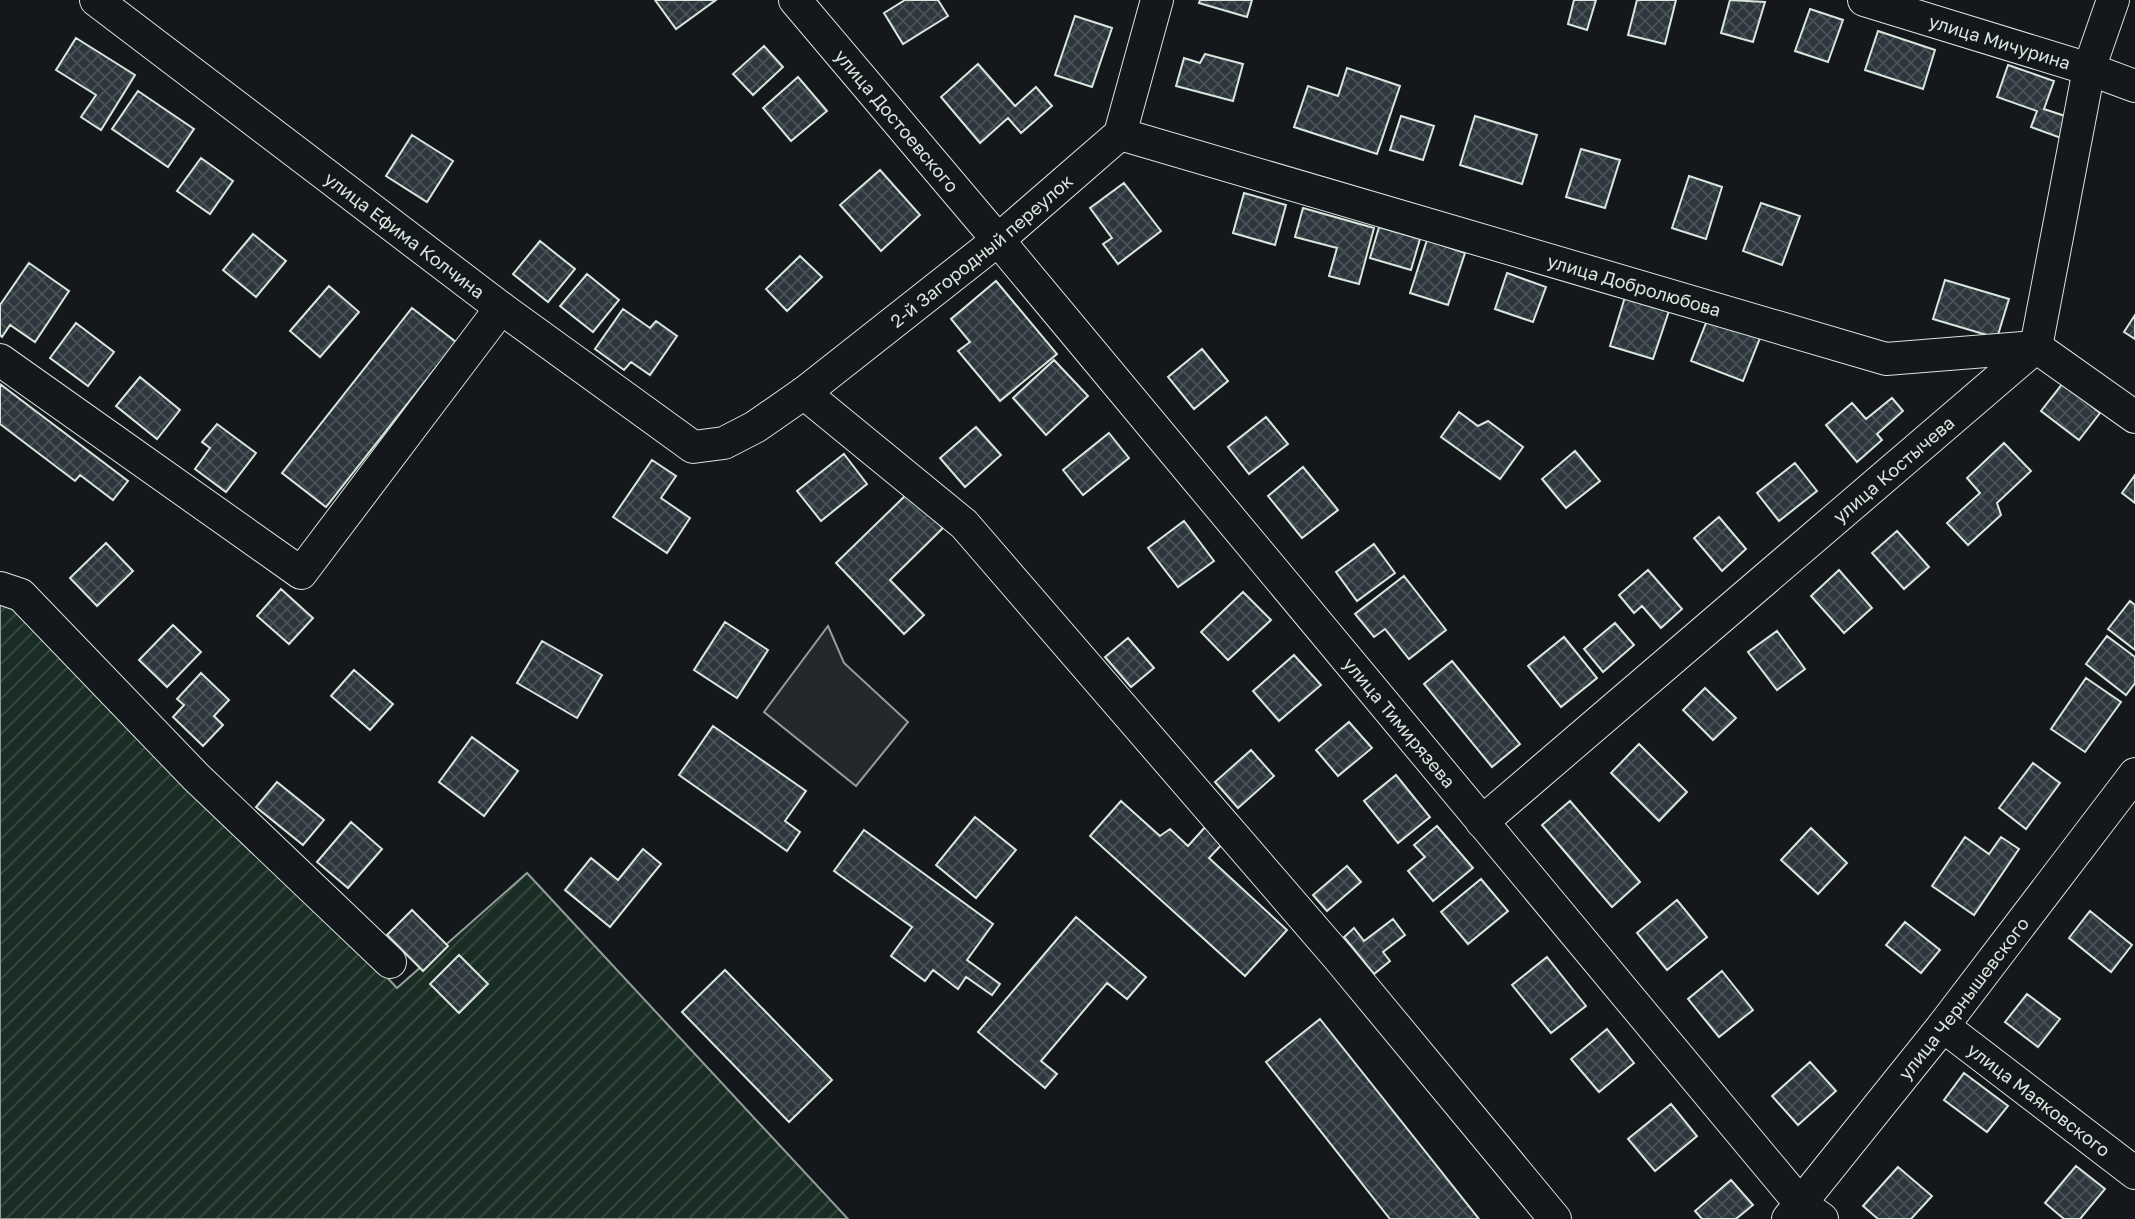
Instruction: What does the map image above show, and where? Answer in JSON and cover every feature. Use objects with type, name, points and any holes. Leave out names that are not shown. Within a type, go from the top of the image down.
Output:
[{"type":"street","name":"улица Ефима Колчина","points":[[96,0],[501,308],[693,447],[724,443]]},
{"type":"street","name":"улица Достоевского","points":[[795,0],[998,240]]},
{"type":"street","points":[[1120,134],[1157,0]]},
{"type":"street","name":"улица Мичурина","points":[[1864,0],[2089,69],[2135,86]]},
{"type":"street","points":[[2113,0],[2089,69],[2036,347],[2135,417]]},
{"type":"street","name":"2-й Загородный переулок","points":[[724,443],[755,427],[804,393],[998,240],[1120,134]]},
{"type":"street","name":"улица Добролюбова","points":[[1120,134],[1886,359],[2036,347]]},
{"type":"street","name":"улица Тимирязева","points":[[998,240],[1482,822],[1803,1214]]},
{"type":"street","points":[[0,359],[301,573],[501,308]]},
{"type":"street","name":"улица Костычева","points":[[1482,822],[2036,347]]},
{"type":"street","points":[[804,393],[964,524],[1338,957],[1555,1219]]},
{"type":"street","points":[[0,588],[21,595],[196,777],[390,962]]},
{"type":"street","name":"улица Чернышевского","points":[[1803,1214],[1943,1026],[2132,784]]},
{"type":"street","name":"улица Маяковского","points":[[1943,1026],[2135,1173]]},
{"type":"green space","points":[[0,597],[39,607],[397,988],[527,873],[848,1219],[0,1219]]},
{"type":"shaded area","points":[[828,626],[844,663],[908,722],[856,786],[764,712]]},
{"type":"building","points":[[655,0],[716,0],[676,29]]},
{"type":"building","points":[[905,0],[938,0],[948,16],[903,44],[884,13]]},
{"type":"building","points":[[1200,0],[1252,0],[1247,17],[1199,3]]},
{"type":"building","points":[[1574,0],[1596,0],[1587,30],[1568,24]]},
{"type":"building","points":[[1637,0],[1676,0],[1665,44],[1628,35]]},
{"type":"building","points":[[1730,0],[1765,2],[1753,42],[1721,33]]},
{"type":"building","points":[[1810,9],[1843,20],[1828,62],[1795,51]]},
{"type":"building","points":[[1075,16],[1112,28],[1092,87],[1055,75]]},
{"type":"building","points":[[1878,31],[1935,50],[1923,89],[1865,70]]},
{"type":"building","points":[[76,38],[135,75],[101,130],[81,117],[96,95],[56,70]]},
{"type":"building","points":[[764,46],[783,67],[753,95],[733,74]]},
{"type":"building","points":[[1205,54],[1243,64],[1233,101],[1176,86],[1184,58],[1200,63]]},
{"type":"building","points":[[978,64],[1015,106],[1036,87],[1052,106],[1021,133],[1008,118],[980,143],[941,97]]},
{"type":"building","points":[[2008,65],[2054,81],[2044,109],[2068,117],[2061,138],[2031,127],[2037,111],[1997,97]]},
{"type":"building","points":[[1347,68],[1400,86],[1377,154],[1294,127],[1308,86],[1338,96]]},
{"type":"building","points":[[798,77],[827,111],[791,141],[763,108]]},
{"type":"building","points":[[138,91],[194,129],[168,167],[112,129]]},
{"type":"building","points":[[1401,116],[1434,126],[1423,160],[1390,150]]},
{"type":"building","points":[[1475,116],[1537,135],[1522,184],[1460,165]]},
{"type":"building","points":[[412,135],[453,161],[427,202],[386,176]]},
{"type":"building","points":[[1581,149],[1620,160],[1605,208],[1566,197]]},
{"type":"building","points":[[201,158],[233,181],[210,214],[177,191]]},
{"type":"building","points":[[880,170],[920,215],[881,251],[840,205]]},
{"type":"building","points":[[1689,176],[1722,187],[1706,239],[1672,228]]},
{"type":"building","points":[[1124,183],[1161,231],[1118,264],[1103,244],[1112,238],[1090,208]]},
{"type":"building","points":[[1244,193],[1286,205],[1275,245],[1233,233]]},
{"type":"building","points":[[1761,203],[1800,216],[1782,265],[1743,251]]},
{"type":"building","points":[[1303,208],[1374,228],[1359,284],[1329,276],[1337,248],[1295,237]]},
{"type":"building","points":[[1379,227],[1420,239],[1411,270],[1370,258]]},
{"type":"building","points":[[253,234],[286,261],[256,297],[223,270]]},
{"type":"building","points":[[1427,240],[1465,253],[1448,305],[1410,293]]},
{"type":"building","points":[[540,241],[575,269],[548,302],[513,274]]},
{"type":"building","points":[[800,256],[822,277],[787,311],[766,289]]},
{"type":"building","points":[[29,263],[69,291],[35,342],[10,325],[2,337],[0,335],[0,305]]},
{"type":"building","points":[[1507,273],[1546,287],[1533,322],[1495,309]]},
{"type":"building","points":[[587,274],[619,300],[593,332],[560,306]]},
{"type":"building","points":[[1945,280],[2009,299],[1997,338],[1933,319]]},
{"type":"building","points":[[996,281],[1057,354],[1000,401],[958,351],[970,342],[951,319]]},
{"type":"building","points":[[329,286],[359,312],[320,357],[290,331]]},
{"type":"building","points":[[1625,297],[1669,311],[1653,359],[1610,346]]},
{"type":"building","points":[[412,308],[456,342],[326,507],[282,473]]},
{"type":"building","points":[[623,309],[650,328],[656,321],[677,336],[650,375],[631,362],[624,370],[595,349]]},
{"type":"building","points":[[2135,315],[2135,339],[2124,332]]},
{"type":"building","points":[[1708,318],[1760,338],[1743,381],[1691,361]]},
{"type":"building","points":[[76,323],[114,352],[88,386],[50,358]]},
{"type":"building","points":[[1202,349],[1228,381],[1194,409],[1168,377]]},
{"type":"building","points":[[1054,360],[1088,396],[1046,435],[1013,398]]},
{"type":"building","points":[[140,377],[180,410],[157,439],[116,406]]},
{"type":"building","points":[[2063,383],[2100,413],[2079,440],[2041,411]]},
{"type":"building","points":[[0,384],[128,481],[113,500],[80,475],[75,481],[0,424]]},
{"type":"building","points":[[1892,398],[1903,411],[1877,434],[1882,440],[1857,462],[1826,425],[1852,403],[1866,419]]},
{"type":"building","points":[[1459,412],[1478,426],[1488,421],[1523,447],[1500,479],[1441,437]]},
{"type":"building","points":[[1266,417],[1288,444],[1249,474],[1228,447]]},
{"type":"building","points":[[217,424],[256,453],[226,492],[195,469],[210,448],[202,442]]},
{"type":"building","points":[[976,427],[1001,455],[965,487],[940,458]]},
{"type":"building","points":[[1109,433],[1129,458],[1083,495],[1063,470]]},
{"type":"building","points":[[2004,443],[2031,471],[1997,503],[2001,515],[1968,545],[1947,523],[1980,493],[1967,478]]},
{"type":"building","points":[[1575,451],[1600,481],[1566,508],[1542,479]]},
{"type":"building","points":[[844,454],[867,484],[821,521],[797,491]]},
{"type":"building","points":[[652,460],[676,476],[661,498],[690,518],[667,553],[613,517]]},
{"type":"building","points":[[1795,463],[1817,491],[1779,521],[1757,493]]},
{"type":"building","points":[[1303,467],[1338,510],[1302,538],[1268,496]]},
{"type":"building","points":[[2135,475],[2135,503],[2122,493]]},
{"type":"building","points":[[908,493],[943,528],[890,580],[924,615],[904,634],[836,563]]},
{"type":"building","points":[[1719,517],[1746,549],[1722,571],[1694,538]]},
{"type":"building","points":[[1184,521],[1214,561],[1178,587],[1148,548]]},
{"type":"building","points":[[1897,531],[1929,567],[1904,589],[1872,553]]},
{"type":"building","points":[[106,543],[133,571],[97,606],[70,578]]},
{"type":"building","points":[[1374,544],[1395,573],[1357,601],[1336,572]]},
{"type":"building","points":[[1648,570],[1682,609],[1661,628],[1642,606],[1634,613],[1619,595]]},
{"type":"building","points":[[1839,570],[1872,608],[1844,633],[1811,596]]},
{"type":"building","points":[[1404,576],[1446,630],[1409,659],[1385,629],[1374,637],[1355,614]]},
{"type":"building","points":[[281,589],[313,618],[289,644],[257,616]]},
{"type":"building","points":[[1243,592],[1271,620],[1228,660],[1201,632]]},
{"type":"building","points":[[2130,601],[2135,605],[2135,650],[2108,629]]},
{"type":"building","points":[[725,622],[768,650],[737,698],[694,670]]},
{"type":"building","points":[[1615,623],[1634,645],[1603,672],[1584,649]]},
{"type":"building","points":[[173,625],[201,652],[167,687],[139,660]]},
{"type":"building","points":[[1777,631],[1805,669],[1777,690],[1748,652]]},
{"type":"building","points":[[2107,636],[2135,657],[2135,683],[2126,695],[2086,664]]},
{"type":"building","points":[[1564,637],[1597,678],[1561,707],[1528,666]]},
{"type":"building","points":[[1128,638],[1154,668],[1131,687],[1105,657]]},
{"type":"building","points":[[542,641],[602,675],[577,718],[517,683]]},
{"type":"building","points":[[1294,655],[1321,685],[1279,721],[1253,691]]},
{"type":"building","points":[[1452,661],[1520,744],[1492,767],[1424,684]]},
{"type":"building","points":[[354,670],[393,704],[370,730],[331,696]]},
{"type":"building","points":[[201,673],[229,700],[214,716],[223,725],[203,746],[173,717],[184,705],[177,699]]},
{"type":"building","points":[[2086,678],[2121,702],[2085,752],[2051,729]]},
{"type":"building","points":[[1705,688],[1736,718],[1713,740],[1683,710]]},
{"type":"building","points":[[1349,722],[1372,748],[1338,776],[1316,750]]},
{"type":"building","points":[[713,726],[806,791],[785,821],[800,832],[787,851],[679,775]]},
{"type":"building","points":[[472,737],[518,771],[484,816],[439,782]]},
{"type":"building","points":[[1639,744],[1687,792],[1659,821],[1611,773]]},
{"type":"building","points":[[1251,750],[1274,776],[1238,808],[1215,782]]},
{"type":"building","points":[[2033,763],[2060,783],[2026,829],[1999,808]]},
{"type":"building","points":[[1396,775],[1430,817],[1398,843],[1364,801]]},
{"type":"building","points":[[277,782],[324,820],[303,845],[256,807]]},
{"type":"building","points":[[1121,801],[1160,836],[1170,829],[1188,846],[1207,825],[1225,841],[1209,858],[1287,930],[1245,976],[1090,836]]},
{"type":"building","points":[[1570,801],[1640,882],[1612,907],[1542,825]]},
{"type":"building","points":[[975,817],[1016,850],[976,898],[936,865]]},
{"type":"building","points":[[351,822],[382,849],[348,888],[317,862]]},
{"type":"building","points":[[1437,826],[1473,868],[1433,901],[1408,871],[1425,857],[1414,845]]},
{"type":"building","points":[[1811,828],[1847,863],[1818,894],[1781,860]]},
{"type":"building","points":[[864,830],[993,924],[967,960],[1000,984],[992,995],[966,977],[958,989],[933,970],[925,981],[891,956],[912,927],[834,871]]},
{"type":"building","points":[[1965,837],[1989,854],[2001,837],[2019,849],[1974,915],[1932,886]]},
{"type":"building","points":[[643,849],[661,864],[610,927],[565,890],[591,858],[618,880]]},
{"type":"building","points":[[1347,866],[1361,882],[1327,911],[1313,895]]},
{"type":"building","points":[[1481,879],[1508,911],[1468,944],[1441,912]]},
{"type":"building","points":[[1677,900],[1707,937],[1667,970],[1637,933]]},
{"type":"building","points":[[412,910],[448,946],[423,971],[387,935]]},
{"type":"building","points":[[2090,911],[2132,945],[2111,972],[2069,938]]},
{"type":"building","points":[[1076,917],[1146,977],[1127,999],[1107,983],[1041,1061],[1057,1074],[1045,1088],[978,1032]]},
{"type":"building","points":[[1393,919],[1405,935],[1383,952],[1390,961],[1374,974],[1344,937],[1354,928],[1364,941]]},
{"type":"building","points":[[1905,922],[1940,950],[1921,973],[1886,945]]},
{"type":"building","points":[[459,955],[488,984],[459,1013],[430,984]]},
{"type":"building","points":[[1547,957],[1586,1006],[1551,1033],[1512,985]]},
{"type":"building","points":[[725,970],[832,1080],[789,1122],[682,1012]]},
{"type":"building","points":[[1722,971],[1753,1010],[1719,1037],[1688,999]]},
{"type":"building","points":[[2027,994],[2060,1019],[2038,1047],[2005,1022]]},
{"type":"building","points":[[1320,1019],[1479,1219],[1390,1219],[1266,1062]]},
{"type":"building","points":[[1607,1029],[1634,1063],[1599,1092],[1571,1059]]},
{"type":"building","points":[[1810,1062],[1836,1091],[1798,1125],[1772,1096]]},
{"type":"building","points":[[1964,1073],[2008,1106],[1987,1132],[1944,1100]]},
{"type":"building","points":[[1671,1104],[1697,1136],[1655,1171],[1628,1139]]},
{"type":"building","points":[[2076,1166],[2105,1189],[2080,1219],[2064,1219],[2045,1203]]},
{"type":"building","points":[[1898,1167],[1932,1196],[1911,1219],[1878,1219],[1863,1206]]},
{"type":"building","points":[[1731,1180],[1753,1205],[1736,1219],[1702,1219],[1695,1211]]}]
